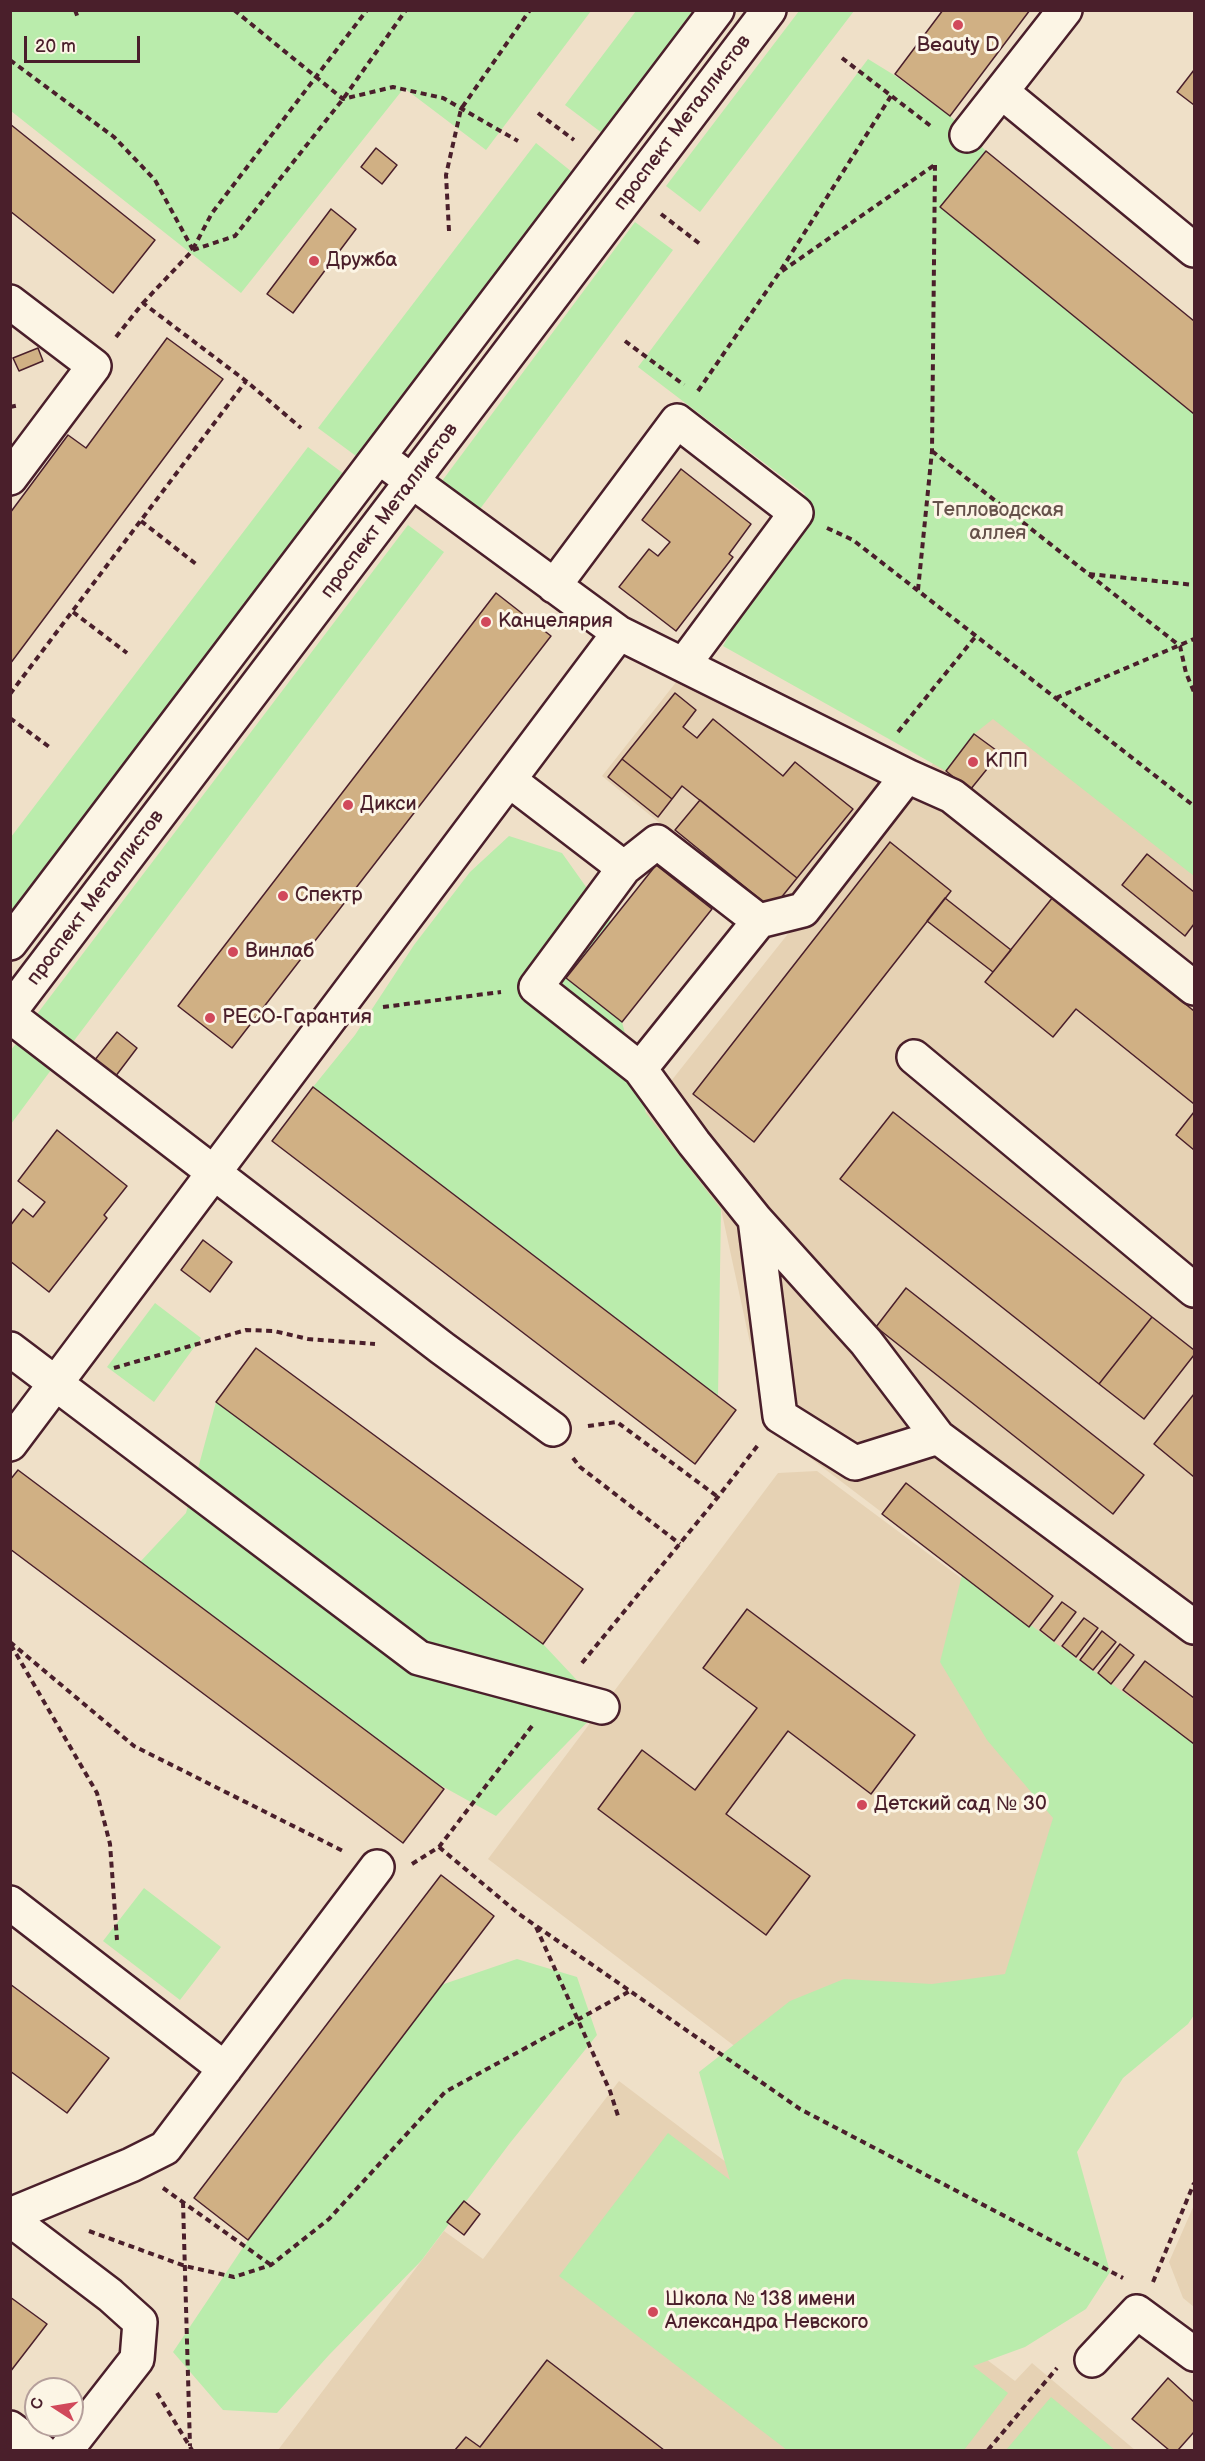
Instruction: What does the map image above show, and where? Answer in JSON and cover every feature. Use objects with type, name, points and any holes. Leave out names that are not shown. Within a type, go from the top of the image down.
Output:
[{"type":"street","name":"проспект Металлистов","points":[[10,943],[717,10]]},
{"type":"street","name":"проспект Металлистов","points":[[10,1011],[769,10]]},
{"type":"street","points":[[962,141],[1065,10]]},
{"type":"street","points":[[1002,92],[1194,250]]},
{"type":"street","points":[[10,302],[94,366],[10,478]]},
{"type":"street","points":[[554,586],[677,421],[796,513],[684,664]]},
{"type":"street","points":[[379,457],[620,633],[907,776],[952,796],[1194,988]]},
{"type":"street","points":[[10,1444],[620,633]]},
{"type":"street","points":[[640,1069],[759,921],[803,910],[907,776]]},
{"type":"street","points":[[509,780],[624,868]]},
{"type":"street","points":[[759,921],[657,843],[624,868],[536,987],[640,1069],[694,1143],[755,1219],[866,1342],[938,1437],[1194,1627]]},
{"type":"street","points":[[10,958],[36,977]]},
{"type":"street","points":[[10,1016],[213,1174],[553,1430]]},
{"type":"street","points":[[914,1057],[1194,1290]]},
{"type":"street","points":[[755,1219],[780,1416],[855,1463],[938,1437]]},
{"type":"street","points":[[10,1349],[57,1382],[419,1658],[603,1707]]},
{"type":"street","points":[[66,2451],[137,2359],[140,2322],[110,2295],[10,2217],[165,2148],[377,1867]]},
{"type":"street","points":[[10,1903],[225,2069]]},
{"type":"street","points":[[1092,2360],[1137,2312],[1194,2354]]},
{"type":"street","points":[[10,2428],[40,2451]]},
{"type":"path","points":[[75,10],[78,18]]},
{"type":"path","points":[[234,10],[343,99]]},
{"type":"path","points":[[94,366],[143,303],[193,250],[212,213],[368,10]]},
{"type":"path","points":[[193,250],[235,237],[343,99],[406,10]]},
{"type":"path","points":[[449,231],[446,175],[461,109],[530,10]]},
{"type":"path","points":[[778,273],[935,165],[962,141],[891,96],[842,58]]},
{"type":"path","points":[[10,60],[114,137],[155,180],[193,250]]},
{"type":"path","points":[[343,99],[393,87],[443,98],[518,141]]},
{"type":"path","points":[[625,341],[696,394],[778,273],[891,96]]},
{"type":"path","points":[[538,113],[582,146]]},
{"type":"path","points":[[918,591],[932,451],[935,165]]},
{"type":"path","points":[[659,212],[699,244]]},
{"type":"path","points":[[143,303],[246,381],[301,428]]},
{"type":"path","points":[[10,694],[246,381]]},
{"type":"path","points":[[932,451],[1179,646],[1194,692]]},
{"type":"path","points":[[796,513],[853,540],[1194,806]]},
{"type":"path","points":[[141,521],[196,564]]},
{"type":"path","points":[[1088,574],[1194,585]]},
{"type":"path","points":[[73,612],[127,652]]},
{"type":"path","points":[[875,760],[976,636]]},
{"type":"path","points":[[1055,698],[1194,639]]},
{"type":"path","points":[[10,718],[52,749]]},
{"type":"path","points":[[335,1013],[536,987]]},
{"type":"path","points":[[57,1382],[138,1362],[246,1330],[274,1331],[309,1339],[386,1344]]},
{"type":"path","points":[[10,1643],[134,1746],[377,1867],[408,1866],[439,1847],[555,1696],[718,1497],[780,1416]]},
{"type":"path","points":[[680,1544],[580,1467],[553,1430],[617,1422],[718,1497]]},
{"type":"path","points":[[10,1643],[98,1793],[110,1844],[117,1940],[95,1969]]},
{"type":"path","points":[[439,1847],[535,1925],[800,2109],[1130,2281]]},
{"type":"path","points":[[535,1925],[610,2091],[619,2119]]},
{"type":"path","points":[[80,2228],[185,2266],[234,2277],[271,2265],[329,2219],[445,2092],[630,1991]]},
{"type":"path","points":[[131,2165],[271,2265]]},
{"type":"path","points":[[1150,2290],[1194,2183]]},
{"type":"path","points":[[183,2202],[191,2448]]},
{"type":"path","points":[[137,2359],[191,2448]]},
{"type":"path","points":[[988,2451],[1060,2365],[1092,2360]]},
{"type":"shaded area","points":[[692,662],[931,766],[983,698],[1194,863],[1194,1749],[768,1426],[721,1209],[629,1134],[791,930],[602,776]]},
{"type":"shaded area","name":"Детский сад № 30","points":[[817,1471],[1194,1751],[1194,1947],[803,2098],[488,1859],[778,1473]]},
{"type":"shaded area","name":"Школа № 138 имени Александра Невского","points":[[619,2081],[1015,2381],[1032,2363],[1135,2450],[278,2450],[444,2231],[483,2259]]},
{"type":"shaded area","points":[[1194,2205],[1194,2307],[1183,2298],[1169,2262]]},
{"type":"green space","points":[[10,11],[591,11],[486,150],[404,88],[241,293],[11,111]]},
{"type":"green space","points":[[636,11],[694,11],[602,133],[565,105]]},
{"type":"green space","points":[[799,11],[854,11],[700,212],[666,186]]},
{"type":"green space","name":"Тепловодская аллея","points":[[868,59],[950,116],[986,151],[941,208],[1194,414],[1194,876],[993,719],[974,734],[946,771],[723,646],[805,494],[638,367]]},
{"type":"green space","points":[[536,143],[572,172],[356,456],[318,428]]},
{"type":"green space","points":[[635,222],[673,250],[477,513],[439,485]]},
{"type":"green space","points":[[308,447],[344,474],[11,911],[11,837]]},
{"type":"green space","points":[[408,525],[444,552],[70,1046],[34,1018]]},
{"type":"green space","points":[[509,836],[562,853],[611,922],[567,979],[622,1022],[646,1113],[721,1209],[718,1396],[313,1087],[355,1035],[414,945],[470,872]]},
{"type":"green space","points":[[20,1039],[54,1066],[11,1124],[10,1051]]},
{"type":"green space","points":[[155,1303],[201,1338],[154,1402],[107,1367]]},
{"type":"green space","points":[[216,1402],[543,1644],[602,1707],[496,1816],[431,1780],[140,1562],[186,1513]]},
{"type":"green space","points":[[962,1575],[1194,1744],[1194,2015],[1188,2024],[1123,2078],[1077,2152],[1110,2272],[1086,2309],[1025,2347],[973,2366],[1008,2393],[964,2450],[787,2450],[559,2276],[668,2133],[730,2180],[699,2072],[790,2001],[844,1979],[932,1984],[1005,1974],[1053,1818],[987,1740],[940,1662]]},
{"type":"green space","points":[[144,1888],[221,1947],[180,2000],[103,1941]]},
{"type":"green space","points":[[517,1959],[577,1977],[597,2035],[510,2143],[421,2261],[329,2355],[277,2413],[223,2410],[173,2352],[248,2240],[441,1985]]},
{"type":"green space","points":[[1051,2397],[1115,2450],[1006,2450]]},
{"type":"building","points":[[943,10],[1030,10],[950,116],[895,74]]},
{"type":"building","points":[[1194,70],[1194,105],[1177,92]]},
{"type":"building","points":[[10,124],[155,240],[113,293],[10,211]]},
{"type":"building","points":[[376,148],[397,165],[382,184],[361,167]]},
{"type":"building","points":[[986,151],[1194,321],[1194,414],[940,207]]},
{"type":"building","points":[[331,209],[356,229],[293,313],[267,294]]},
{"type":"building","points":[[167,338],[223,379],[10,664],[10,513],[68,435],[86,448]]},
{"type":"building","points":[[38,348],[43,361],[19,371],[13,358]]},
{"type":"building","points":[[681,469],[751,524],[729,554],[733,557],[676,631],[619,587],[649,549],[658,556],[670,542],[642,520]]},
{"type":"building","points":[[496,593],[551,636],[232,1048],[178,1006]]},
{"type":"building","points":[[675,693],[696,710],[683,727],[697,738],[713,719],[783,776],[795,762],[853,809],[797,878],[682,786],[672,799],[622,759]]},
{"type":"building","name":"КПП","points":[[974,734],[1000,753],[970,790],[946,771]]},
{"type":"building","points":[[622,759],[672,799],[658,817],[608,777]]},
{"type":"building","points":[[700,800],[797,878],[772,909],[675,830]]},
{"type":"building","points":[[890,842],[951,891],[754,1142],[693,1094]]},
{"type":"building","points":[[1147,854],[1194,892],[1194,924],[1185,936],[1122,885]]},
{"type":"building","points":[[656,865],[712,909],[622,1022],[566,978]]},
{"type":"building","points":[[1053,897],[1194,1011],[1194,1104],[1076,1009],[1053,1037],[985,982]]},
{"type":"building","points":[[945,898],[1011,950],[993,972],[927,921]]},
{"type":"building","points":[[117,1032],[137,1048],[115,1077],[94,1061]]},
{"type":"building","points":[[313,1087],[736,1410],[695,1464],[272,1141]]},
{"type":"building","points":[[893,1112],[1152,1317],[1099,1384],[840,1179]]},
{"type":"building","points":[[1194,1112],[1194,1150],[1176,1135]]},
{"type":"building","points":[[57,1130],[127,1186],[104,1215],[107,1218],[49,1292],[10,1261],[10,1226],[23,1209],[33,1217],[45,1202],[18,1181]]},
{"type":"building","points":[[203,1240],[232,1262],[210,1292],[181,1270]]},
{"type":"building","points":[[906,1288],[1144,1475],[1113,1514],[876,1327]]},
{"type":"building","points":[[1152,1317],[1194,1350],[1194,1355],[1144,1419],[1099,1384]]},
{"type":"building","points":[[256,1348],[583,1589],[543,1644],[216,1402]]},
{"type":"building","points":[[1194,1394],[1194,1477],[1154,1444]]},
{"type":"building","points":[[18,1470],[444,1789],[403,1843],[10,1549],[10,1480]]},
{"type":"building","points":[[906,1483],[1053,1596],[1029,1627],[882,1514]]},
{"type":"building","points":[[1062,1602],[1076,1612],[1054,1641],[1040,1630]]},
{"type":"building","points":[[747,1609],[915,1735],[871,1794],[788,1731],[726,1814],[810,1876],[766,1935],[598,1809],[642,1750],[695,1790],[757,1708],[703,1668]]},
{"type":"building","points":[[1084,1618],[1098,1628],[1076,1657],[1062,1646]]},
{"type":"building","points":[[1102,1631],[1116,1642],[1093,1670],[1080,1660]]},
{"type":"building","points":[[1120,1644],[1134,1655],[1111,1684],[1098,1673]]},
{"type":"building","points":[[1145,1661],[1194,1698],[1194,1744],[1123,1690]]},
{"type":"building","points":[[441,1875],[494,1916],[248,2240],[194,2198]]},
{"type":"building","points":[[10,1984],[109,2058],[67,2113],[10,2071]]},
{"type":"building","points":[[464,2201],[480,2214],[464,2235],[447,2222]]},
{"type":"building","points":[[10,2297],[47,2324],[10,2372]]},
{"type":"building","points":[[547,2360],[664,2450],[455,2450],[466,2437],[480,2447]]},
{"type":"building","points":[[1168,2378],[1194,2402],[1194,2432],[1178,2450],[1169,2450],[1132,2419]]},
{"type":"place","name":"Beauty D","points":[[958,25]]},
{"type":"place","name":"Дружба","points":[[314,261]]},
{"type":"place","name":"Канцелярия","points":[[486,622]]},
{"type":"place","name":"КПП","points":[[973,762]]},
{"type":"place","name":"Дикси","points":[[348,805]]},
{"type":"place","name":"Спектр","points":[[283,896]]},
{"type":"place","name":"Винлаб","points":[[233,952]]},
{"type":"place","name":"РЕСО-Гарантия","points":[[210,1018]]},
{"type":"place","name":"Детский сад № 30","points":[[862,1805]]},
{"type":"place","name":"Школа № 138 имени Александра Невского","points":[[653,2312]]}]
